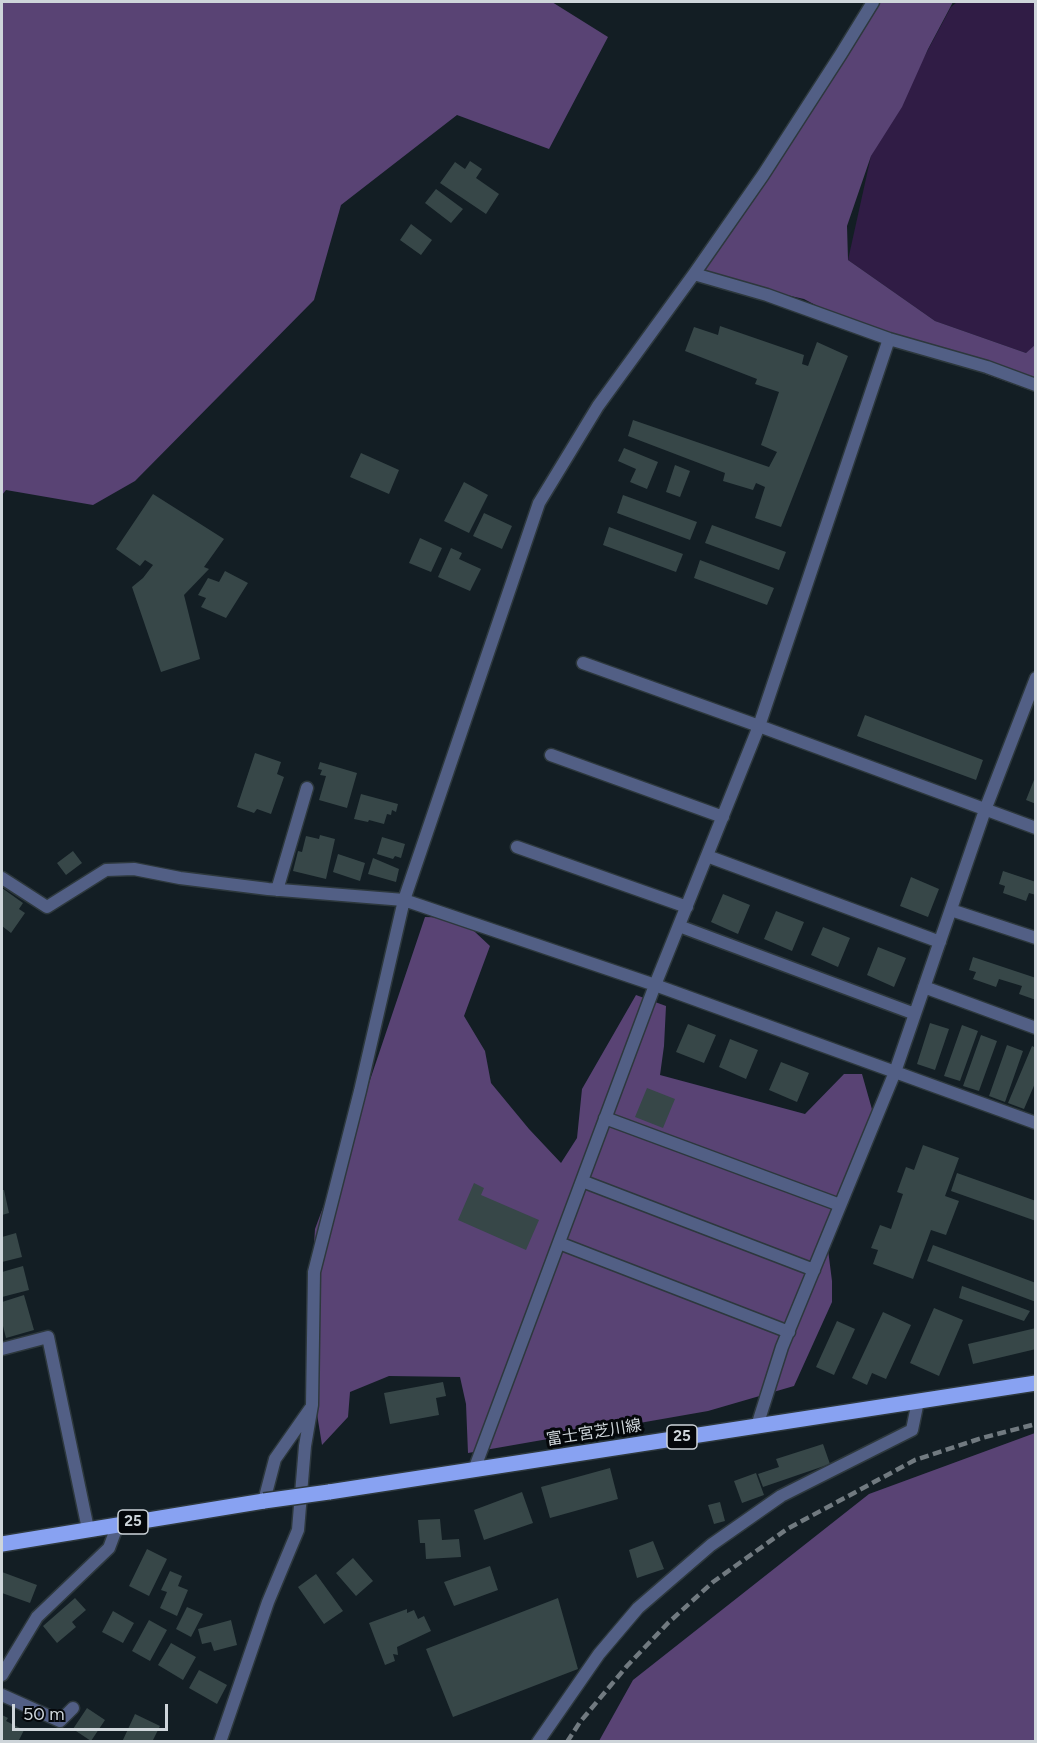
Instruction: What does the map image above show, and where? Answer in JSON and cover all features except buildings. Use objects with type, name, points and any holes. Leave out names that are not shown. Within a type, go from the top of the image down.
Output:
[{"type":"main road","name":"富士宮芝川線","points":[[264,1501],[1035,1383]]},
{"type":"main road","name":"25","points":[[2,1544],[264,1501]]},
{"type":"street","points":[[220,1742],[268,1602],[298,1530],[305,1446],[312,1406],[314,1272],[360,1091],[404,900],[539,503],[598,406],[763,175],[873,2]]},
{"type":"street","points":[[694,274],[767,295],[889,339],[987,367],[1035,385]]},
{"type":"street","points":[[474,1470],[655,985],[759,726],[889,339]]},
{"type":"street","points":[[583,663],[1035,828]]},
{"type":"street","points":[[757,1426],[789,1332],[895,1072],[985,810],[1035,678]]},
{"type":"street","points":[[551,755],[723,817]]},
{"type":"street","points":[[277,890],[307,788]]},
{"type":"street","points":[[517,847],[687,907]]},
{"type":"street","points":[[707,856],[940,942]]},
{"type":"street","points":[[2,878],[47,907],[106,870],[134,869],[180,878],[277,890],[404,900],[655,985],[1035,1123]]},
{"type":"street","points":[[951,910],[1035,938]]},
{"type":"street","points":[[679,926],[915,1014]]},
{"type":"street","points":[[924,987],[1035,1028]]},
{"type":"street","points":[[605,1118],[840,1205]]},
{"type":"street","points":[[582,1181],[814,1270]]},
{"type":"street","points":[[559,1244],[789,1332]]},
{"type":"street","points":[[2,1349],[48,1337],[88,1529]]},
{"type":"street","points":[[538,1742],[600,1654],[638,1608],[711,1545],[781,1496],[912,1430],[918,1401]]},
{"type":"street","points":[[264,1501],[275,1459],[312,1406]]},
{"type":"street","points":[[2,1674],[37,1617],[110,1548],[118,1524]]},
{"type":"street","points":[[2,1695],[60,1721],[73,1708]]},
{"type":"shaded area","points":[[2,2],[552,2],[608,37],[549,149],[457,115],[341,205],[314,300],[135,481],[93,505],[6,490],[2,495]]},
{"type":"shaded area","points":[[874,2],[953,2],[928,49],[902,107],[871,156],[847,226],[848,260],[935,321],[1026,353],[1035,345],[1035,392],[863,330],[804,299],[694,274]]},
{"type":"shaded area","points":[[957,2],[1035,3],[1035,346],[1026,353],[935,321],[848,260],[871,156],[951,7]]},
{"type":"shaded area","points":[[425,917],[460,918],[490,946],[464,1016],[485,1051],[491,1083],[561,1163],[577,1138],[582,1089],[636,995],[666,1006],[660,1075],[805,1114],[844,1074],[862,1074],[875,1120],[825,1226],[832,1281],[832,1302],[794,1386],[708,1411],[468,1453],[466,1404],[460,1377],[389,1376],[350,1392],[348,1417],[322,1445],[307,1352],[315,1229],[369,1083]]},
{"type":"shaded area","points":[[1035,1433],[1035,1741],[599,1741],[633,1680],[869,1494]]},
{"type":"railway","points":[[567,1742],[580,1722],[627,1666],[668,1623],[713,1582],[787,1529],[915,1460],[982,1438],[1036,1424]]}]
